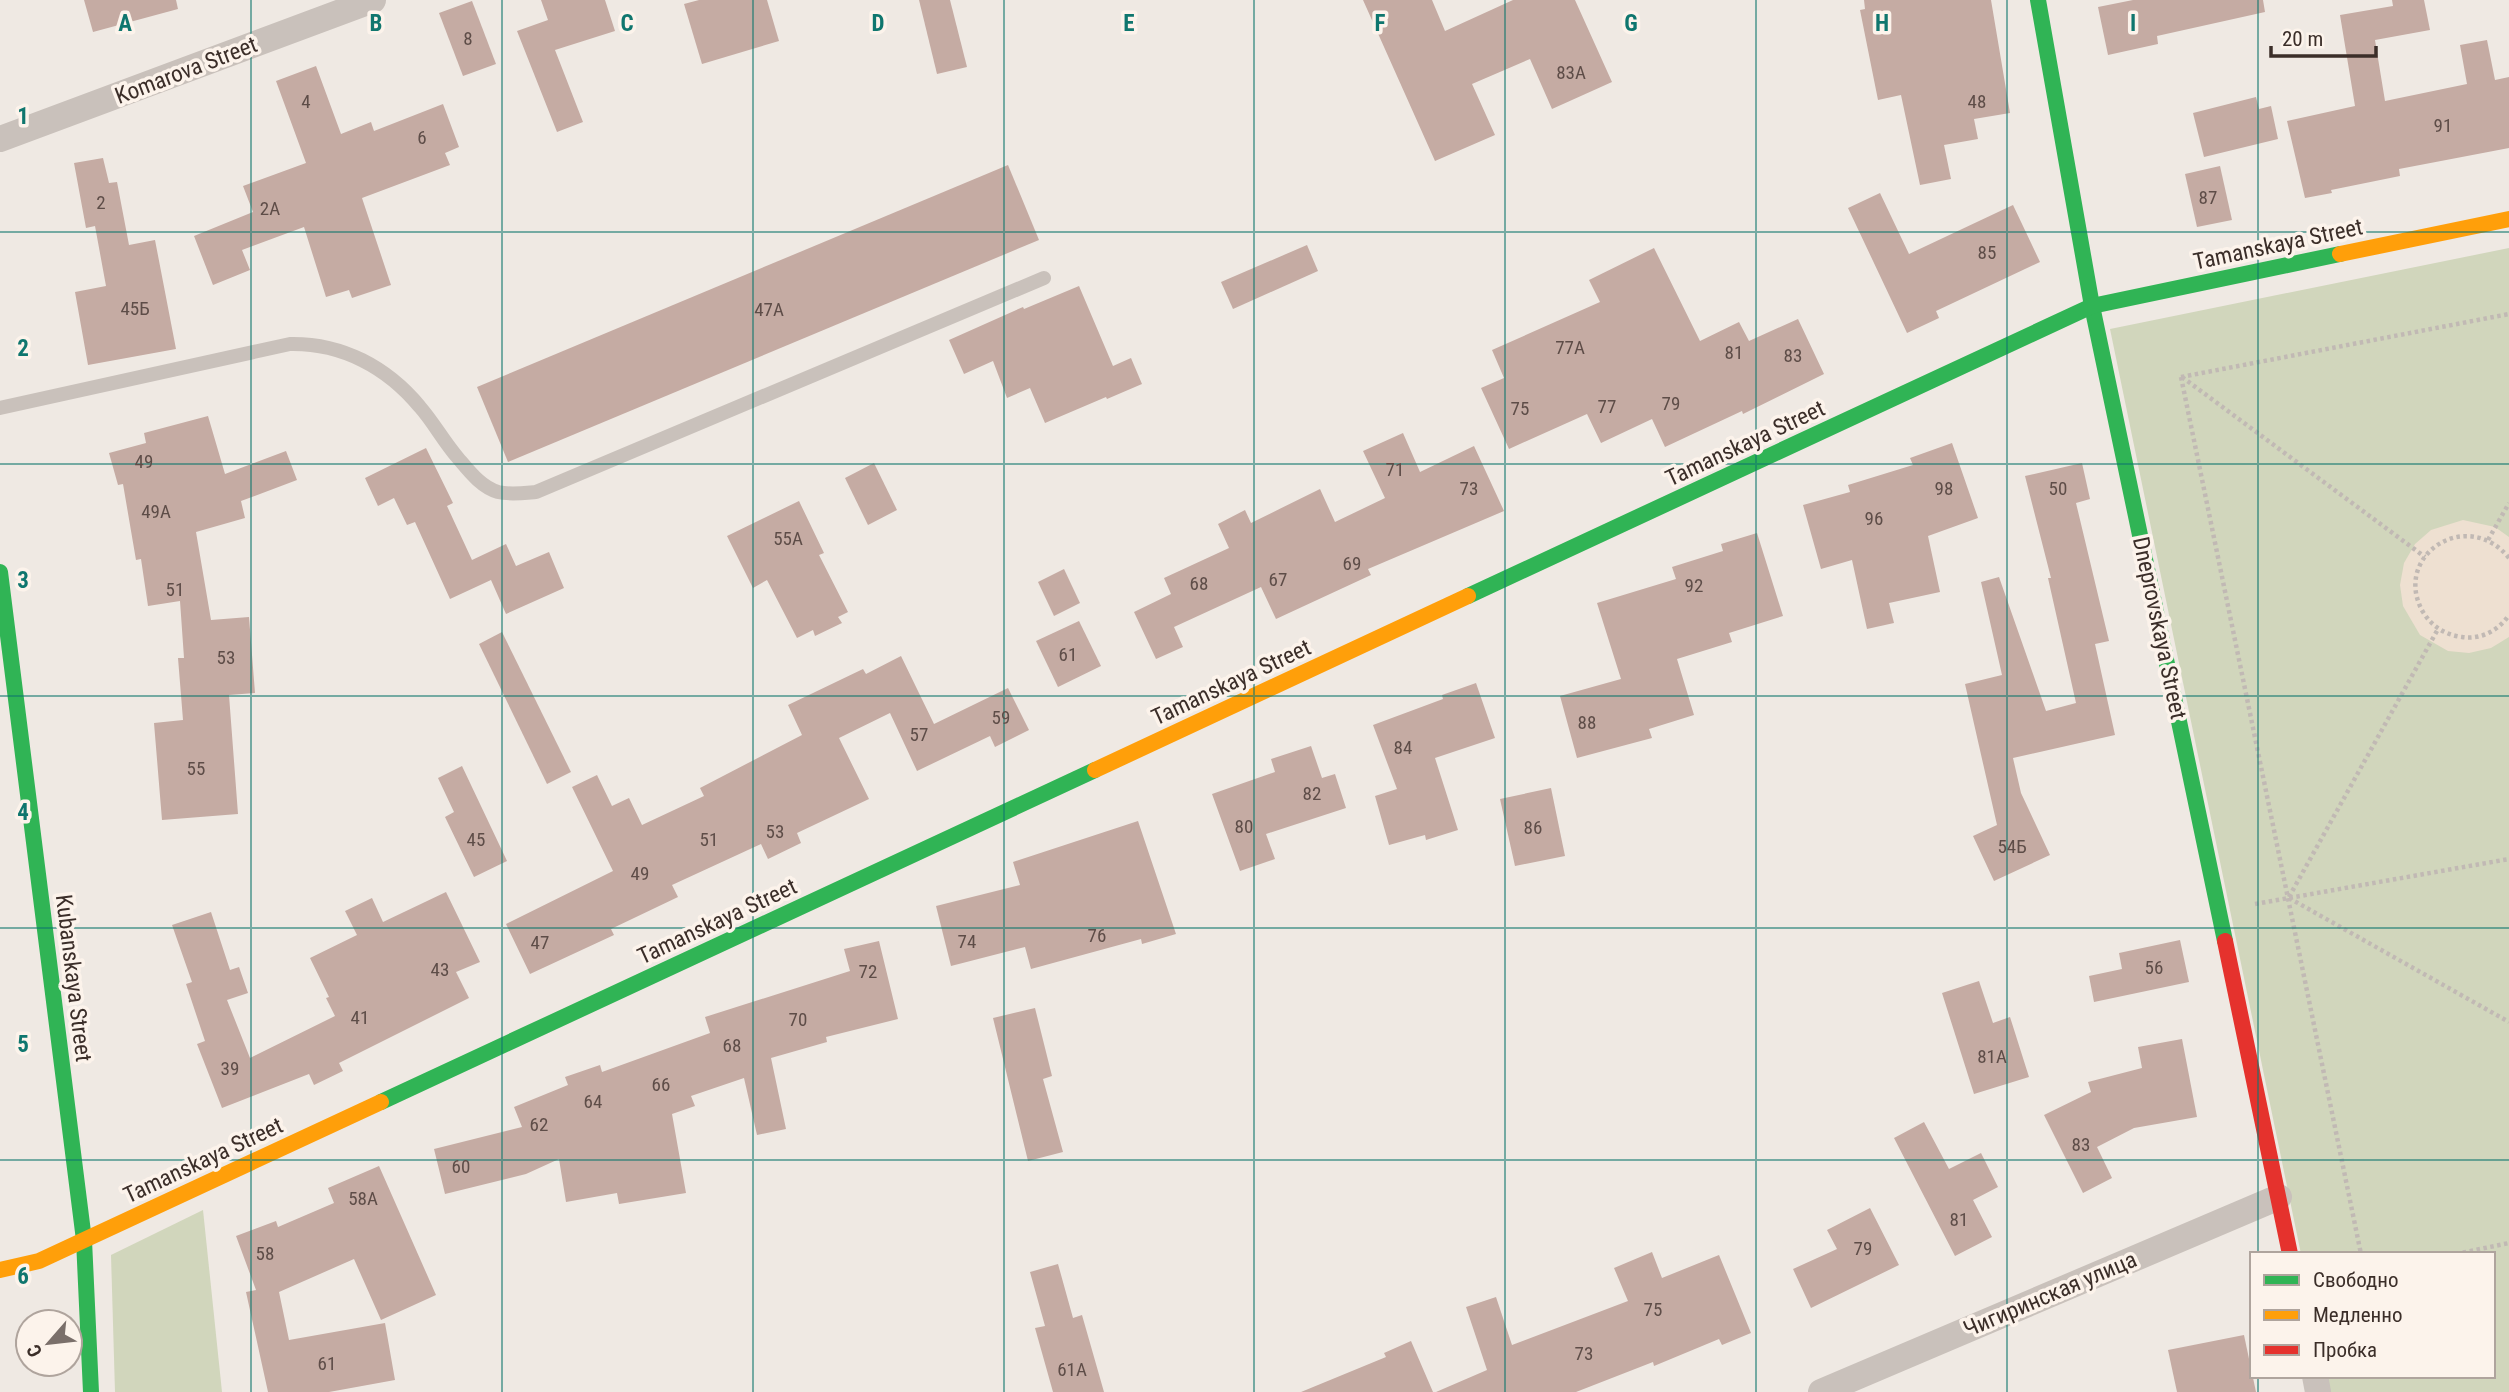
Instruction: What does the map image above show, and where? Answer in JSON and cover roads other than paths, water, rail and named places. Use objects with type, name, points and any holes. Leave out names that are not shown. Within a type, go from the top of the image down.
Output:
[{"type":"street","name":"Komarova Street","points":[[0,139],[373,0]]},
{"type":"street","name":"Dneprovskaya Street","points":[[2038,0],[2092,306],[2290,1252]]},
{"type":"street","name":"Tamanskaya Street","points":[[0,1270],[39,1261],[2092,306],[2509,219]]},
{"type":"street","name":"Kubanskaya Street","points":[[0,572],[84,1240],[91,1392]]},
{"type":"street","name":"Чигиринская улица","points":[[1821,1392],[2279,1197]]},
{"type":"lane","points":[[0,408],[290,344],[318,344],[362,359],[401,386],[477,480],[498,492],[536,492],[1044,278]]}]
